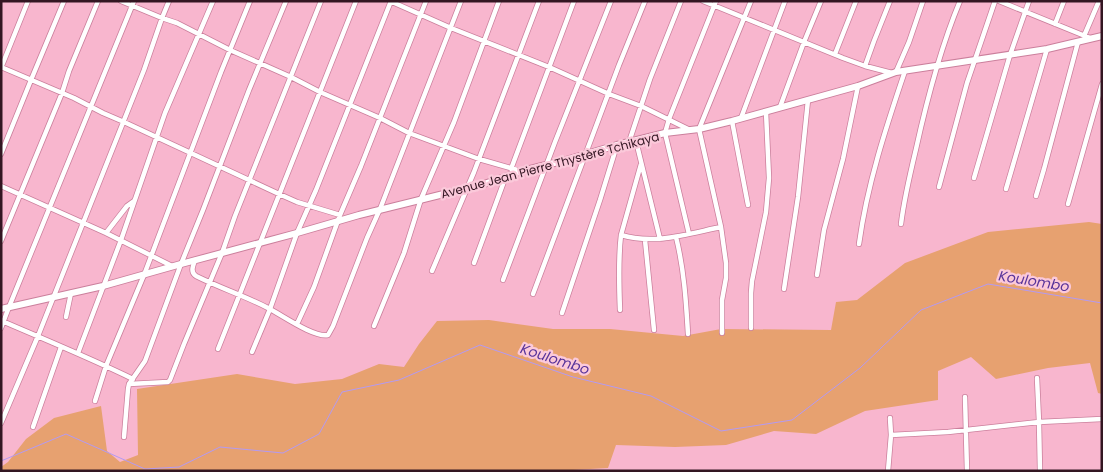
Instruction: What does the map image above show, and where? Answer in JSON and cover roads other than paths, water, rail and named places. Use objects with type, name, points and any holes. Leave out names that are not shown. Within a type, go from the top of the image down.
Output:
[{"type":"street","points":[[28,1],[1,67],[74,98],[102,113],[191,152],[279,194],[339,218]]},
{"type":"street","points":[[1,154],[64,1]]},
{"type":"street","points":[[1,241],[98,1]]},
{"type":"street","points":[[121,1],[133,4],[177,23],[230,50],[410,133],[478,160],[522,171]]},
{"type":"street","points":[[1,423],[124,122],[169,1]]},
{"type":"street","points":[[78,353],[121,240],[165,113],[213,1]]},
{"type":"street","points":[[95,402],[106,366],[144,276],[250,1]]},
{"type":"street","points":[[124,437],[129,384],[145,361],[219,166],[286,1]]},
{"type":"street","points":[[129,384],[170,382],[321,1]]},
{"type":"street","points":[[218,349],[356,1]]},
{"type":"street","points":[[252,352],[270,309],[297,233],[391,1],[451,28],[641,106],[690,130]]},
{"type":"street","points":[[297,324],[314,287],[339,218],[426,1]]},
{"type":"street","points":[[195,260],[192,268],[194,274],[270,309],[297,324],[327,336],[380,210],[461,1]]},
{"type":"street","points":[[374,326],[404,253],[421,199],[454,122],[499,1]]},
{"type":"street","points":[[432,271],[467,188],[539,1]]},
{"type":"street","points":[[512,169],[574,1]]},
{"type":"street","points":[[502,280],[610,1]]},
{"type":"street","points":[[533,294],[645,1]]},
{"type":"street","points":[[660,239],[641,164],[633,142],[641,106],[650,79],[681,1]]},
{"type":"street","points":[[703,1],[715,3],[774,31],[865,66],[894,72],[909,42],[923,1]]},
{"type":"street","points":[[722,333],[722,300],[727,270],[721,227],[699,129],[751,1]]},
{"type":"street","points":[[741,118],[785,1]]},
{"type":"street","points":[[780,108],[820,1]]},
{"type":"street","points":[[836,54],[856,1]]},
{"type":"street","points":[[865,66],[890,1]]},
{"type":"street","points":[[902,224],[905,198],[937,66],[960,1]]},
{"type":"street","points":[[939,187],[974,59],[994,1]]},
{"type":"street","points":[[998,1],[1092,38]]},
{"type":"street","points":[[974,178],[1010,55],[1029,1]]},
{"type":"street","points":[[1055,24],[1064,1]]},
{"type":"street","points":[[1084,36],[1099,1]]},
{"type":"street","points":[[689,234],[665,133],[715,3]]},
{"type":"street","points":[[1,328],[133,4]]},
{"type":"street","name":"Avenue Jean Pierre Thystère Tchikaya","points":[[1,309],[144,276],[173,266],[297,233],[339,218],[380,210],[467,188],[616,145],[665,133],[699,129],[766,112],[858,86],[894,72],[1047,49],[1102,36]]},
{"type":"street","points":[[1036,196],[1078,42]]},
{"type":"street","points":[[1006,189],[1047,49]]},
{"type":"street","points":[[859,244],[862,219],[876,162],[905,71]]},
{"type":"street","points":[[1068,204],[1102,84]]},
{"type":"street","points":[[817,275],[824,230],[843,159],[858,86]]},
{"type":"street","points":[[784,289],[798,197],[808,100]]},
{"type":"street","points":[[751,328],[752,281],[766,212],[769,178],[766,112]]},
{"type":"street","points":[[732,121],[748,205]]},
{"type":"street","points":[[562,313],[600,200],[616,145]]},
{"type":"street","points":[[620,310],[619,261],[621,235],[641,164]]},
{"type":"street","points":[[474,263],[506,176]]},
{"type":"street","points":[[1,186],[106,233],[173,266]]},
{"type":"street","points":[[106,233],[127,206],[135,200]]},
{"type":"street","points":[[621,235],[645,240],[660,239],[721,227]]},
{"type":"street","points":[[676,237],[686,296],[688,334]]},
{"type":"street","points":[[645,240],[654,330]]},
{"type":"street","points":[[66,317],[71,292]]},
{"type":"street","points":[[3,321],[133,379]]},
{"type":"street","points":[[34,427],[61,347]]},
{"type":"street","points":[[1037,378],[1040,471]]},
{"type":"street","points":[[965,397],[967,471]]},
{"type":"street","points":[[888,471],[892,435],[890,418]]},
{"type":"street","points":[[892,435],[1039,422],[1102,419]]},
{"type":"waterway","name":"Koulombo","points":[[1,461],[66,434],[145,469],[179,467],[220,447],[283,453],[319,434],[342,392],[399,380],[480,345],[573,377],[651,396],[721,431],[792,420],[860,368],[921,310],[988,284],[1102,303]]}]
